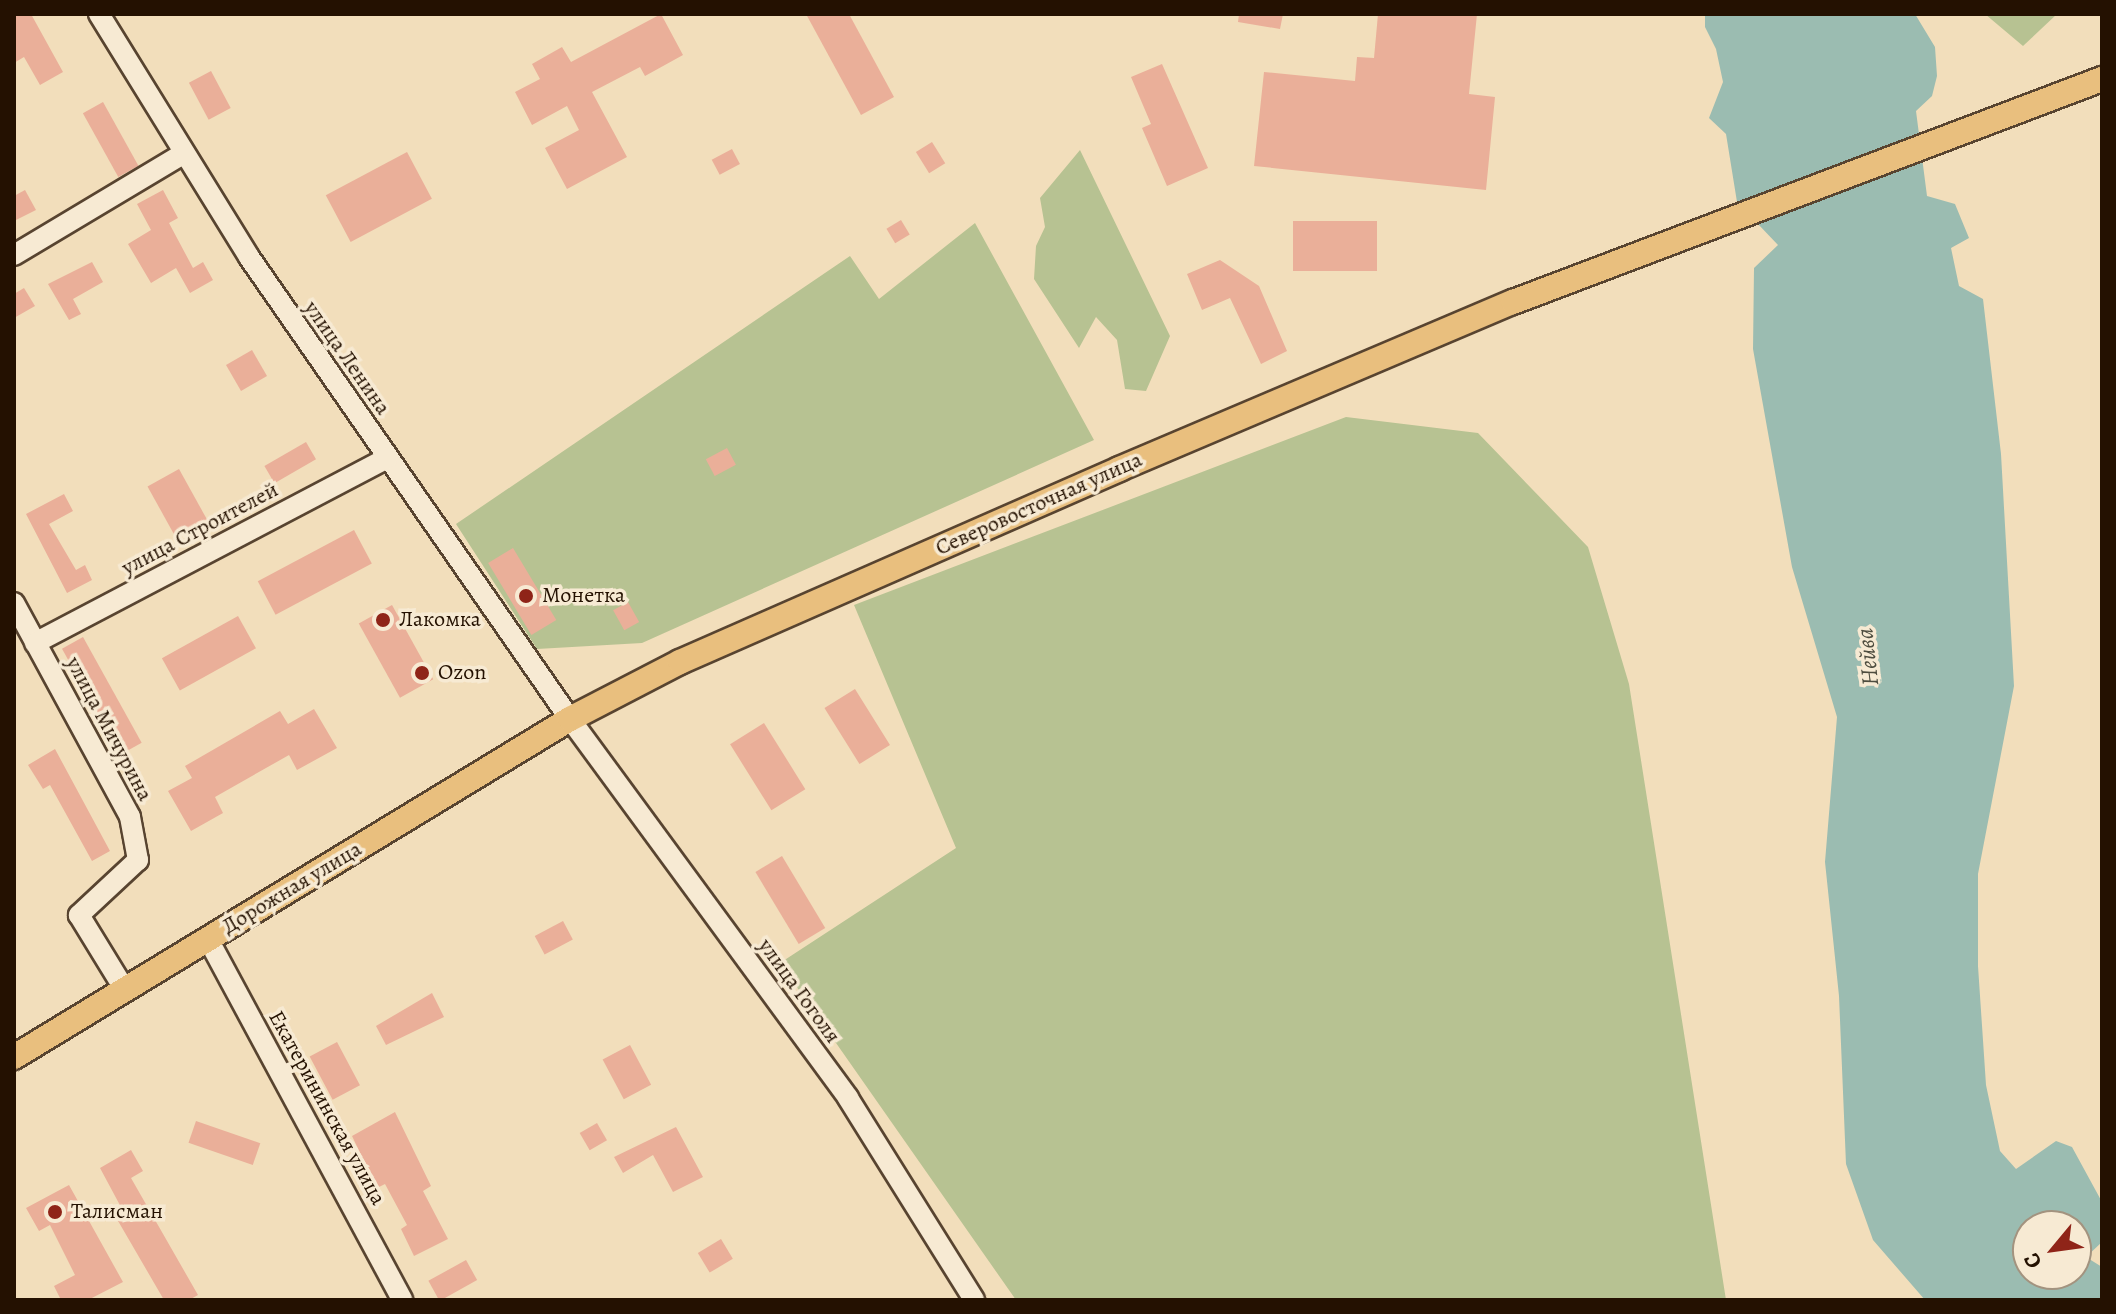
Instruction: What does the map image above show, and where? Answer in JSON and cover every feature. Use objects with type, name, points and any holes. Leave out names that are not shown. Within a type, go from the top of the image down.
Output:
[{"type":"main road","name":"Северовосточная улица","points":[[570,719],[695,655],[1119,469],[1513,302],[2102,79]]},
{"type":"main road","name":"Дорожная улица","points":[[14,1057],[570,719]]},
{"type":"street","name":"улица Ленина","points":[[99,14],[249,257],[570,719]]},
{"type":"street","points":[[14,255],[183,154]]},
{"type":"street","name":"улица Строителей","points":[[35,643],[387,458]]},
{"type":"street","name":"улица Мичурина","points":[[14,603],[130,817],[138,860],[79,915],[125,990]]},
{"type":"street","name":"улица Гоголя","points":[[570,719],[848,1098],[974,1300]]},
{"type":"street","name":"Екатерининская улица","points":[[208,939],[402,1300]]},
{"type":"green space","points":[[1985,14],[2057,14],[2023,46]]},
{"type":"green space","points":[[1080,150],[1170,336],[1146,391],[1125,389],[1117,340],[1096,317],[1079,348],[1034,279],[1036,246],[1045,227],[1040,198]]},
{"type":"green space","points":[[975,223],[1094,440],[642,643],[537,649],[456,524],[850,256],[879,299]]},
{"type":"green space","points":[[1346,417],[1478,433],[1588,547],[1629,684],[1726,1300],[1016,1300],[780,963],[956,848],[854,605]]},
{"type":"water","name":"Нейва","points":[[1705,14],[1915,14],[1935,47],[1937,76],[1932,96],[1916,111],[1927,196],[1955,204],[1969,238],[1951,248],[1959,286],[1983,299],[2001,454],[2014,686],[1978,874],[1978,966],[1986,1085],[2000,1151],[2016,1169],[2056,1141],[2072,1147],[2102,1202],[2102,1242],[2092,1251],[2092,1210],[2012,1210],[2012,1290],[2092,1290],[2092,1261],[2102,1267],[2102,1300],[1925,1300],[1873,1240],[1846,1164],[1839,996],[1825,862],[1837,717],[1792,567],[1753,349],[1754,268],[1778,245],[1737,202],[1726,134],[1709,118],[1723,82],[1716,49],[1705,27]]},
{"type":"building","points":[[14,14],[31,14],[63,72],[40,85],[24,57],[14,63]]},
{"type":"building","points":[[661,14],[683,55],[645,76],[640,67],[592,92],[627,157],[567,189],[545,148],[579,130],[567,106],[532,125],[515,92],[540,79],[532,64],[562,47],[571,62]]},
{"type":"building","points":[[806,14],[849,14],[894,97],[861,115]]},
{"type":"building","points":[[1239,14],[1283,14],[1280,29],[1238,22]]},
{"type":"building","points":[[1378,14],[1477,14],[1469,94],[1495,97],[1486,190],[1254,166],[1264,72],[1355,81],[1357,57],[1374,58]]},
{"type":"building","points":[[1162,64],[1208,168],[1167,186],[1142,128],[1151,124],[1131,77]]},
{"type":"building","points":[[211,71],[231,108],[209,120],[189,83]]},
{"type":"building","points":[[103,102],[138,166],[118,177],[83,113]]},
{"type":"building","points":[[932,142],[945,163],[929,173],[916,152]]},
{"type":"building","points":[[732,149],[740,164],[720,175],[712,160]]},
{"type":"building","points":[[407,152],[432,199],[351,242],[326,195]]},
{"type":"building","points":[[25,190],[36,210],[14,221],[14,196]]},
{"type":"building","points":[[163,190],[178,218],[169,223],[193,268],[203,262],[213,280],[190,293],[176,268],[151,283],[128,244],[151,230],[137,204]]},
{"type":"building","points":[[901,220],[910,235],[895,243],[886,229]]},
{"type":"building","points":[[1293,221],[1377,221],[1377,271],[1293,271]]},
{"type":"building","points":[[1220,260],[1259,286],[1287,351],[1261,364],[1230,298],[1202,310],[1187,274]]},
{"type":"building","points":[[92,262],[103,282],[73,299],[81,314],[69,320],[48,284]]},
{"type":"building","points":[[24,288],[35,306],[14,318],[14,294]]},
{"type":"building","points":[[252,350],[267,376],[241,391],[226,365]]},
{"type":"building","points":[[306,442],[316,459],[274,483],[264,466]]},
{"type":"building","points":[[727,448],[736,465],[715,476],[706,459]]},
{"type":"building","points":[[179,469],[207,520],[176,537],[148,486]]},
{"type":"building","points":[[64,494],[73,511],[49,524],[76,570],[85,565],[92,580],[67,593],[26,514]]},
{"type":"building","points":[[354,530],[372,564],[276,615],[258,581]]},
{"type":"building","points":[[513,548],[556,620],[531,635],[488,563]]},
{"type":"building","points":[[628,602],[639,622],[624,630],[613,610]]},
{"type":"building","points":[[392,605],[433,679],[400,698],[359,623]]},
{"type":"building","points":[[238,616],[256,648],[180,691],[162,658]]},
{"type":"building","points":[[83,637],[142,743],[121,754],[62,649]]},
{"type":"building","points":[[855,689],[890,745],[859,764],[824,708]]},
{"type":"building","points":[[314,709],[337,748],[297,770],[289,755],[215,797],[223,813],[191,831],[168,791],[192,778],[185,766],[280,711],[288,724]]},
{"type":"building","points":[[764,723],[805,789],[771,810],[730,744]]},
{"type":"building","points":[[55,749],[110,851],[92,861],[50,785],[43,789],[28,765]]},
{"type":"building","points":[[782,856],[825,928],[799,944],[755,872]]},
{"type":"building","points":[[563,921],[573,940],[545,955],[535,936]]},
{"type":"building","points":[[432,993],[444,1017],[386,1045],[376,1026]]},
{"type":"building","points":[[337,1042],[360,1085],[333,1100],[310,1057]]},
{"type":"building","points":[[630,1045],[651,1085],[624,1099],[603,1060]]},
{"type":"building","points":[[395,1112],[431,1186],[423,1191],[448,1239],[414,1256],[401,1229],[407,1225],[385,1184],[377,1188],[352,1136]]},
{"type":"building","points":[[196,1121],[260,1143],[253,1165],[189,1143]]},
{"type":"building","points":[[597,1123],[607,1140],[590,1150],[580,1133]]},
{"type":"building","points":[[676,1127],[703,1177],[673,1192],[653,1155],[623,1173],[614,1157]]},
{"type":"building","points":[[131,1150],[143,1171],[131,1178],[198,1295],[189,1300],[164,1300],[114,1214],[122,1209],[100,1168]]},
{"type":"building","points":[[69,1185],[123,1282],[88,1300],[61,1300],[54,1286],[75,1275],[50,1225],[39,1231],[26,1208]]},
{"type":"building","points":[[721,1239],[733,1259],[710,1273],[698,1253]]},
{"type":"building","points":[[466,1260],[477,1280],[441,1300],[428,1281]]},
{"type":"place","name":"Монетка","points":[[526,596]]},
{"type":"place","name":"Лакомка","points":[[383,620]]},
{"type":"place","name":"Ozon","points":[[422,673]]},
{"type":"place","name":"Талисман","points":[[55,1212]]}]
